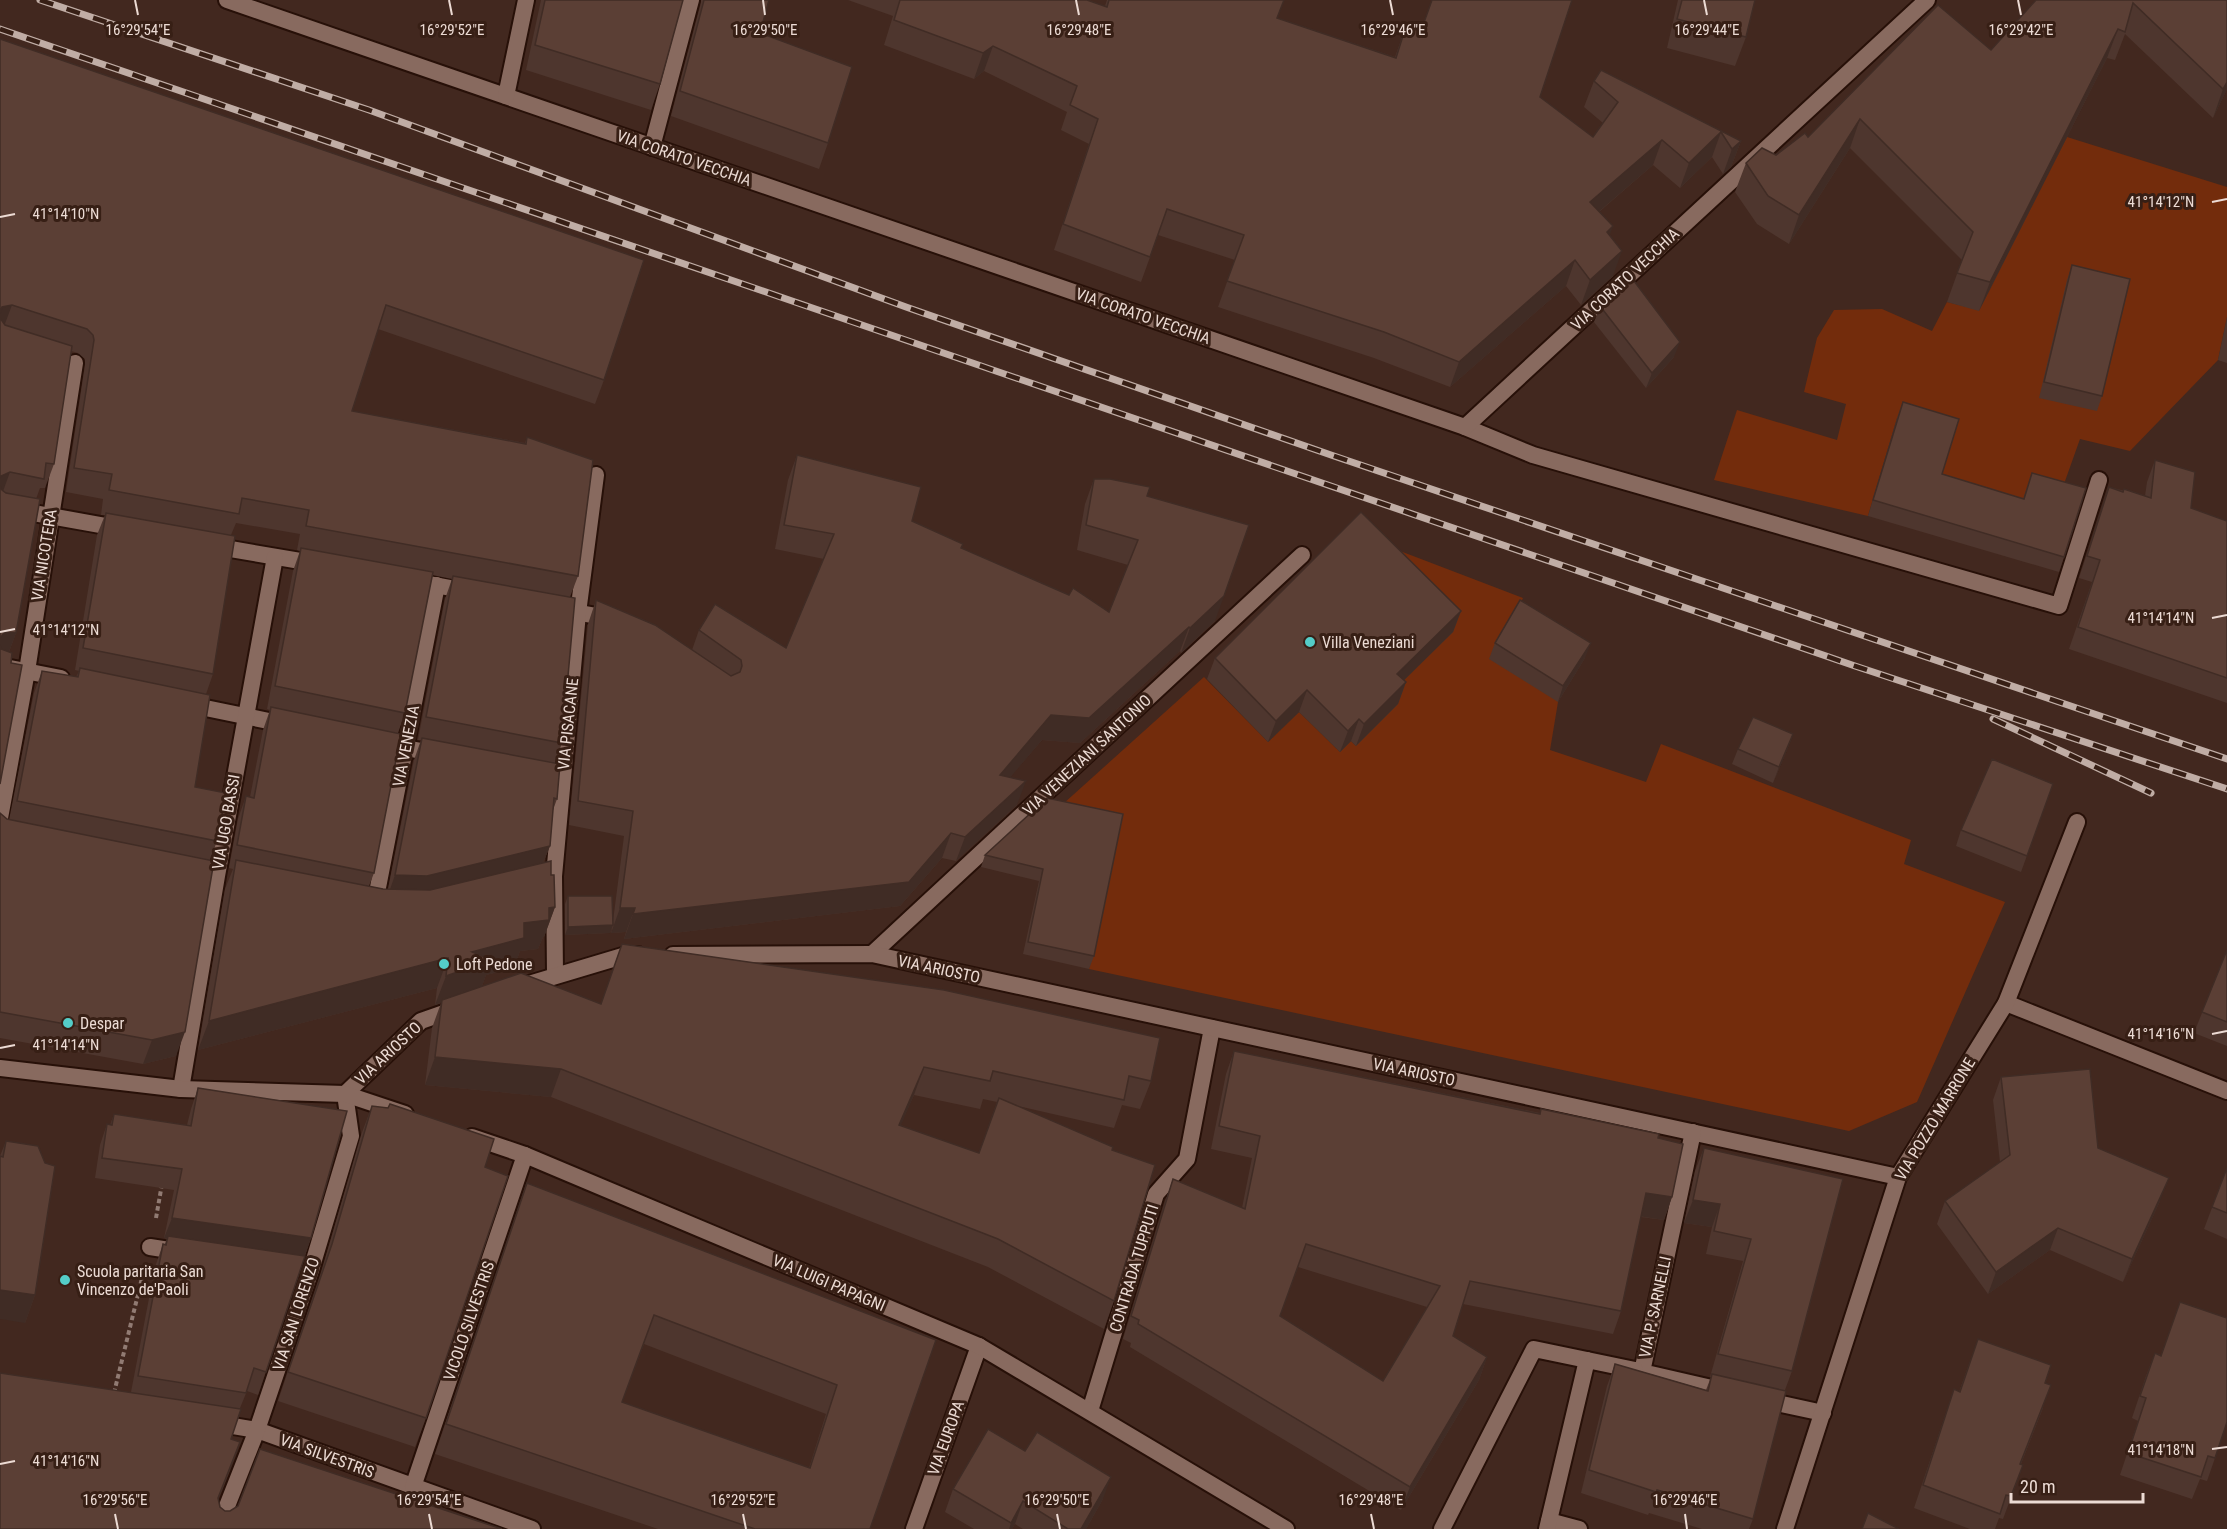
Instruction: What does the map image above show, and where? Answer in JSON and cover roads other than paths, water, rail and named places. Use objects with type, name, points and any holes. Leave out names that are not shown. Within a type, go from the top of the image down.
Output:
[{"type":"street","name":"VIA CORATO VECCHIA","points":[[227,0],[1465,427],[1927,0]]},
{"type":"street","points":[[506,96],[526,0]]},
{"type":"street","points":[[652,147],[691,0]]},
{"type":"street","name":"VIA NICOTERA","points":[[0,818],[27,671],[70,361]]},
{"type":"street","points":[[1465,427],[1533,455],[2059,606],[2099,480]]},
{"type":"street","name":"VIA PISACANE","points":[[555,974],[554,876],[557,777],[596,476]]},
{"type":"street","points":[[0,507],[140,532]]},
{"type":"street","points":[[197,543],[333,567]]},
{"type":"street","name":"VIA VENEZIANI SANTONIO","points":[[872,954],[1302,555]]},
{"type":"street","name":"VIA UGO BASSI","points":[[181,1089],[275,556]]},
{"type":"street","points":[[391,577],[491,596]]},
{"type":"street","name":"VIA VENEZIA","points":[[374,907],[437,585]]},
{"type":"street","points":[[535,604],[622,620],[631,626]]},
{"type":"street","points":[[0,666],[73,680]]},
{"type":"street","points":[[165,700],[303,728]]},
{"type":"street","points":[[360,739],[450,757]]},
{"type":"street","name":"VIA POZZO MARRONE","points":[[1785,1529],[1898,1177],[2006,1003],[2077,822]]},
{"type":"street","name":"VIA ARIOSTO","points":[[500,994],[555,974],[626,955],[872,954],[1898,1177]]},
{"type":"street","name":"VIA ARIOSTO","points":[[0,1068],[181,1089],[345,1094],[421,1021],[477,1001]]},
{"type":"street","points":[[2006,1003],[2227,1091]]},
{"type":"street","name":"CONTRADA TUPPUTI","points":[[1090,1411],[1156,1194],[1187,1159],[1212,1028]]},
{"type":"street","points":[[345,1094],[419,1119]]},
{"type":"street","name":"VIA SAN LORENZO","points":[[218,1529],[257,1430],[306,1269],[351,1136],[345,1094]]},
{"type":"street","name":"VIA P. SARNELLI","points":[[1693,1132],[1642,1372],[1822,1413]]},
{"type":"street","name":"VIA LUIGI PAPAGNI","points":[[461,1134],[525,1155],[979,1346],[1283,1528]]},
{"type":"street","name":"VICOLO SILVESTRIS","points":[[413,1487],[525,1155]]},
{"type":"street","points":[[150,1247],[196,1254]]},
{"type":"street","name":"VIA EUROPA","points":[[914,1529],[979,1346]]},
{"type":"street","points":[[1442,1529],[1534,1349],[1642,1372]]},
{"type":"street","points":[[1579,1529],[1548,1525],[1587,1360]]},
{"type":"street","name":"VIA SILVESTRIS","points":[[201,1421],[257,1430],[532,1529]]},
{"type":"railway","points":[[40,0],[369,110],[906,307],[1331,455],[2227,759]]},
{"type":"railway","points":[[0,29],[1855,666],[2227,789]]},
{"type":"railway","points":[[1993,719],[2151,793]]},
{"type":"place","name":"Villa Veneziani","points":[[1310,642]]},
{"type":"place","name":"Loft Pedone","points":[[444,964]]},
{"type":"place","name":"Despar","points":[[68,1023]]},
{"type":"place","name":"Scuola paritaria San Vincenzo de'Paoli","points":[[65,1280]]}]
